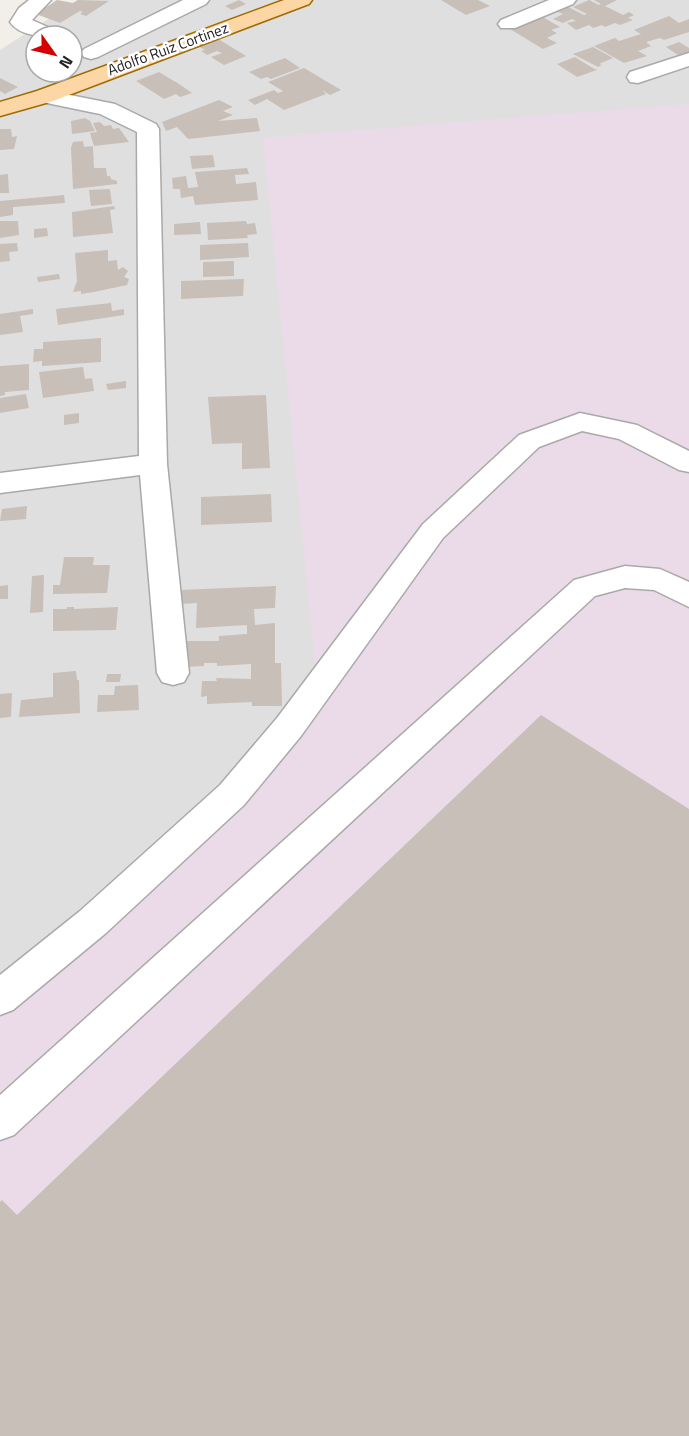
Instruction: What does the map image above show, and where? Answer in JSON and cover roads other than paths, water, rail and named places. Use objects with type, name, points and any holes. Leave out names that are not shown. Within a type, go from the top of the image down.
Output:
[{"type":"main road","name":"Adolfo Ruiz Cortinez","points":[[0,109],[45,96],[302,0]]},
{"type":"street","points":[[25,24],[20,22],[26,12],[41,0]]},
{"type":"street","points":[[84,48],[199,0]]},
{"type":"street","points":[[508,24],[566,0]]},
{"type":"street","points":[[84,50],[127,65]]},
{"type":"street","points":[[638,77],[689,59]]},
{"type":"street","points":[[45,96],[107,109],[148,129],[153,464],[173,673]]},
{"type":"street","points":[[0,998],[93,922],[232,795],[289,728],[433,531],[529,441],[580,422],[627,431],[689,463]]},
{"type":"street","points":[[0,483],[153,464]]},
{"type":"street","points":[[0,1121],[585,588],[625,577],[660,580],[689,596]]}]
